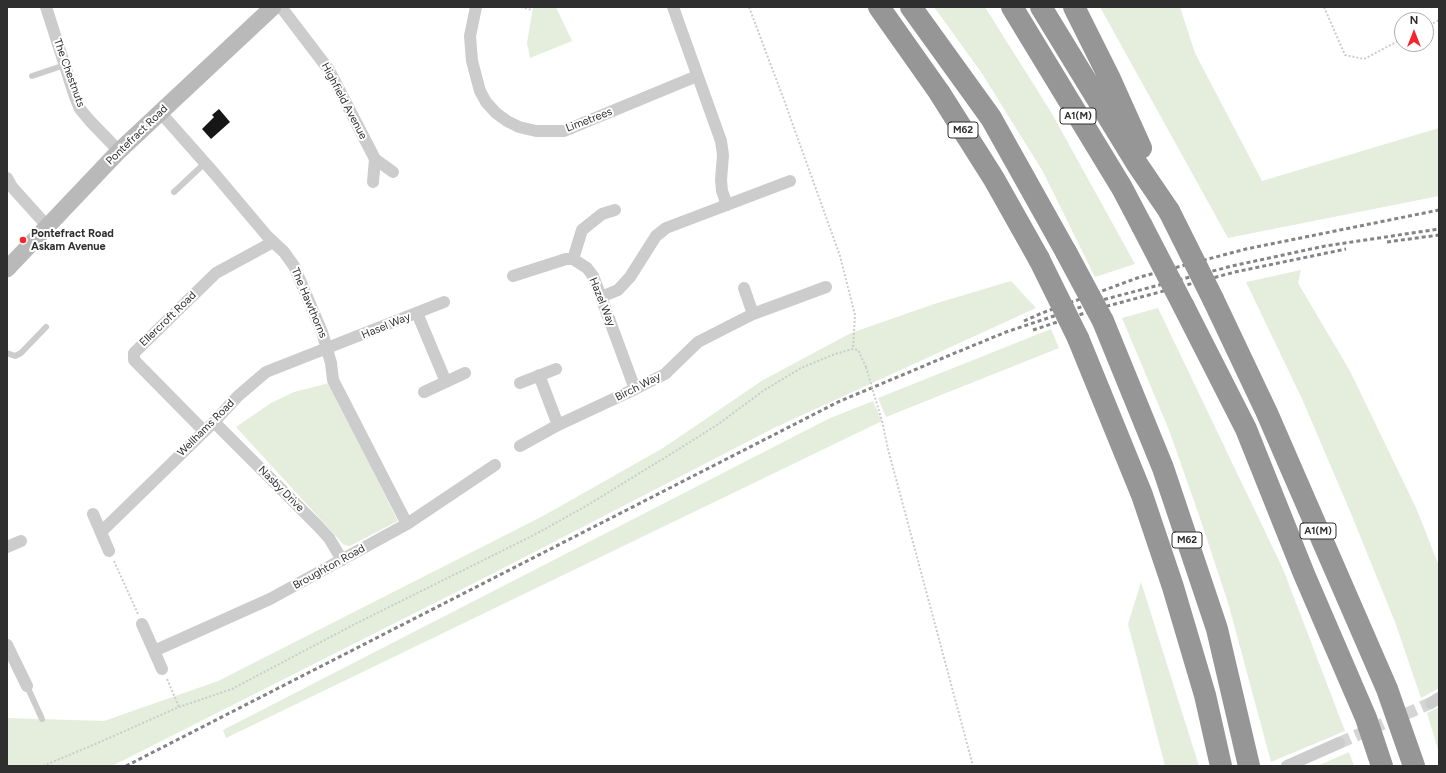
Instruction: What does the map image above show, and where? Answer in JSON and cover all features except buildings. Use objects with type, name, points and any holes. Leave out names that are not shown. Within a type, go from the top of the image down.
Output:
[{"type":"highway","name":"M62","points":[[879,7],[939,92],[994,179],[1039,259],[1078,338],[1142,495],[1173,586],[1205,695],[1221,766]]},
{"type":"highway","name":"M62","points":[[911,7],[991,118],[1103,321],[1163,468],[1217,629],[1249,766]]},
{"type":"highway","name":"A1(M)","points":[[1012,7],[1122,188],[1246,429],[1304,574],[1366,718],[1382,766]]},
{"type":"highway","name":"A1(M)","points":[[1041,7],[1137,164],[1169,211],[1213,299],[1267,413],[1387,689],[1414,766]]},
{"type":"highway","points":[[1074,7],[1110,79],[1169,211]]},
{"type":"street","name":"The Chestnuts","points":[[46,7],[80,109],[119,151]]},
{"type":"street","name":"Pontefract Road","points":[[7,269],[119,151],[273,7]]},
{"type":"street","name":"Highfield Avenue","points":[[281,7],[329,70],[374,159],[392,172]]},
{"type":"street","name":"Limetrees","points":[[476,7],[470,36],[472,61],[480,91],[486,102],[496,113],[519,127],[536,131],[564,131],[698,76]]},
{"type":"street","points":[[673,7],[721,141],[723,155],[721,180],[722,191],[727,205]]},
{"type":"street","name":"The Hawthorns","points":[[160,112],[273,242],[284,252],[294,266],[322,332],[331,363],[333,380],[407,524]]},
{"type":"street","name":"Highfield Avenue","points":[[373,182],[374,159]]},
{"type":"street","points":[[7,178],[12,187],[48,227]]},
{"type":"street","points":[[602,297],[618,290],[630,277],[656,236],[666,228],[790,181]]},
{"type":"street","points":[[513,276],[566,258],[573,259],[582,230],[602,214],[615,210]]},
{"type":"street","name":"Ellercroft Road","points":[[204,431],[134,360],[134,353],[216,273],[273,242]]},
{"type":"street","name":"Hazel Way","points":[[573,259],[587,268],[593,276],[635,390]]},
{"type":"street","name":"Birch Way","points":[[520,446],[558,425],[635,390],[665,374],[698,342],[752,314],[826,287]]},
{"type":"street","points":[[744,288],[752,314]]},
{"type":"street","name":"Hasel Way","points":[[327,349],[444,302]]},
{"type":"street","points":[[417,313],[446,382]]},
{"type":"street","name":"Wellhams Road","points":[[101,532],[214,422],[238,396],[266,372],[327,349]]},
{"type":"street","points":[[520,383],[556,369]]},
{"type":"street","points":[[424,392],[465,373]]},
{"type":"street","points":[[539,375],[558,425]]},
{"type":"street","name":"Nasby Drive","points":[[214,422],[318,526],[329,538],[342,560]]},
{"type":"street","name":"Broughton Road","points":[[154,651],[270,599],[342,560],[407,524],[495,465]]},
{"type":"street","points":[[93,514],[110,550]]},
{"type":"street","points":[[7,547],[20,541]]},
{"type":"street","points":[[142,624],[162,669]]},
{"type":"street","points":[[8,650],[27,686]]},
{"type":"street","points":[[1287,766],[1339,743]]},
{"type":"lane","points":[[32,76],[65,65]]},
{"type":"lane","points":[[174,192],[205,163]]},
{"type":"lane","points":[[7,353],[15,356],[21,353],[46,327]]},
{"type":"lane","points":[[27,686],[42,719]]},
{"type":"path","points":[[521,7],[532,10]]},
{"type":"path","points":[[749,7],[840,256],[855,315],[853,349]]},
{"type":"path","points":[[1324,7],[1345,55],[1364,58],[1394,43]]},
{"type":"path","points":[[43,766],[179,707],[232,689],[355,624],[534,535],[586,506],[717,425],[783,378],[814,362],[846,350],[853,349],[858,350],[866,366],[882,421],[888,449],[973,766]]},
{"type":"path","points":[[110,550],[142,624]]},
{"type":"path","points":[[162,669],[179,707]]},
{"type":"green space","points":[[533,7],[556,7],[572,41],[530,58],[527,43]]},
{"type":"green space","points":[[934,7],[985,7],[1051,112],[1135,264],[1095,277],[1042,170],[981,72]]},
{"type":"green space","points":[[1100,7],[1180,7],[1195,53],[1262,181],[1439,128],[1439,196],[1228,238]]},
{"type":"green space","points":[[1301,270],[1298,283],[1350,371],[1417,510],[1439,566],[1439,688],[1421,698],[1395,622],[1352,516],[1303,401],[1246,282]]},
{"type":"green space","points":[[1011,281],[1036,308],[774,428],[488,576],[112,766],[7,766],[7,718],[104,721],[218,681],[543,516],[663,448],[763,380],[851,333],[937,303]]},
{"type":"green space","points":[[1158,308],[1283,569],[1345,731],[1271,762],[1229,606],[1202,524],[1169,430],[1122,318]]},
{"type":"green space","points":[[1051,329],[1059,348],[886,417],[878,398]]},
{"type":"green space","points":[[329,383],[398,521],[350,546],[344,545],[236,427],[271,403],[294,392]]},
{"type":"green space","points":[[873,401],[882,421],[226,738],[223,730],[828,419]]},
{"type":"green space","points":[[1141,582],[1199,766],[1165,766],[1128,624]]},
{"type":"green space","points":[[1439,707],[1439,753],[1427,713]]},
{"type":"green space","points":[[1349,752],[1354,766],[1317,766]]},
{"type":"tunnel","points":[[1339,743],[1431,703]]},
{"type":"railway","points":[[1024,321],[1140,277],[1246,249],[1439,210]]},
{"type":"railway","points":[[126,766],[838,402],[1006,332],[1102,300],[1232,266],[1325,246],[1439,229]]},
{"type":"railway","points":[[1387,242],[1439,235]]},
{"type":"railway","points":[[1033,330],[1100,308],[1235,272],[1346,249]]},
{"type":"place","name":"Pontefract Road Askam Avenue","points":[[23,240]]}]
